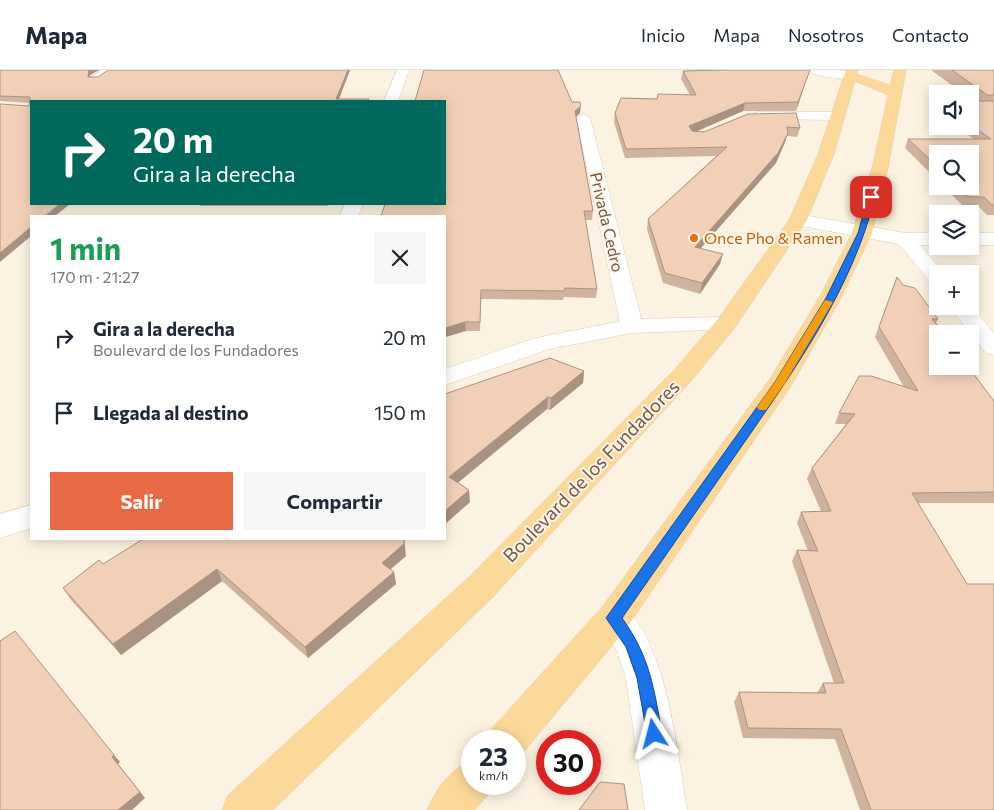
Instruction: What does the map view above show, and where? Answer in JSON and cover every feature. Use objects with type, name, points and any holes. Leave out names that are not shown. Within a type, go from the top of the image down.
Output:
[{"type":"main road","points":[[517,730],[614,618],[780,383],[830,298],[862,233],[880,168],[900,70]]},
{"type":"main road","points":[[852,73],[884,86],[896,94]]},
{"type":"main road","name":"Boulevard de los Fundadores","points":[[243,810],[481,587],[682,375],[726,324],[798,220],[826,154],[852,73]]},
{"type":"main road","points":[[448,810],[461,794]]},
{"type":"street","points":[[391,100],[403,70]]},
{"type":"street","points":[[812,70],[852,73]]},
{"type":"street","points":[[744,117],[838,116]]},
{"type":"street","name":"Privada Cedro","points":[[583,118],[632,326]]},
{"type":"street","points":[[798,220],[862,233],[905,239],[929,239]]},
{"type":"street","points":[[979,238],[994,238]]},
{"type":"street","points":[[905,239],[929,268]]},
{"type":"street","points":[[967,315],[994,348]]},
{"type":"street","points":[[446,378],[544,344],[632,326],[726,324]]},
{"type":"street","points":[[0,526],[30,516]]},
{"type":"street","points":[[614,618],[632,644],[645,678],[666,810]]},
{"type":"lane","points":[[95,79],[109,70]]},
{"type":"building","points":[[0,70],[89,70],[88,77],[98,77],[108,70],[348,70],[336,99],[369,99],[30,100],[30,205],[59,205],[46,215],[30,215],[30,228],[0,253],[0,104],[29,106],[30,97],[0,96]]},
{"type":"building","points":[[424,70],[558,70],[572,102],[580,102],[581,106],[575,111],[593,211],[584,211],[597,289],[565,288],[564,291],[481,290],[480,322],[465,322],[446,328],[446,215],[381,215],[385,205],[446,205],[446,100],[415,100]]},
{"type":"building","points":[[810,70],[798,102],[745,103],[689,126],[692,131],[704,132],[748,114],[796,113],[800,128],[787,127],[788,133],[778,153],[695,247],[723,254],[702,283],[665,273],[648,219],[727,147],[626,149],[615,113],[621,98],[657,99],[658,94],[696,95],[683,71]]},
{"type":"building","points":[[952,70],[994,70],[994,95],[987,95],[979,89],[979,85],[973,85]]},
{"type":"building","points":[[979,101],[994,101],[994,205],[984,197],[969,197],[967,195],[979,195],[979,145],[929,145],[929,159],[908,139],[991,139],[979,130]]},
{"type":"building","points":[[897,277],[903,285],[915,288],[929,307],[929,315],[935,315],[938,319],[932,319],[937,325],[929,325],[929,375],[974,375],[994,401],[994,492],[912,493],[967,584],[994,584],[994,810],[871,810],[841,729],[748,728],[739,692],[826,693],[823,683],[844,683],[797,550],[818,551],[801,512],[831,511],[812,468],[855,414],[839,413],[859,376],[871,376],[918,391],[879,327]]},
{"type":"building","points":[[550,358],[584,371],[551,398],[548,397],[449,477],[469,490],[446,510],[446,394]]},
{"type":"building","points":[[141,540],[404,540],[404,544],[382,563],[394,572],[305,647],[217,569],[113,644],[63,588],[99,560],[103,564]]},
{"type":"building","points":[[15,631],[114,755],[112,757],[140,792],[118,810],[0,810],[0,641]]},
{"type":"building","points":[[601,782],[624,784],[628,810],[579,810],[590,795],[601,795]]},
{"type":"slow traffic","points":[[763,407],[780,383],[828,302]]},
{"type":"place","name":"Once Pho & Ramen","points":[[694,238]]},
{"type":"route","points":[[654,734],[645,678],[632,644],[614,618],[780,383],[830,298],[862,233],[871,197]]}]
